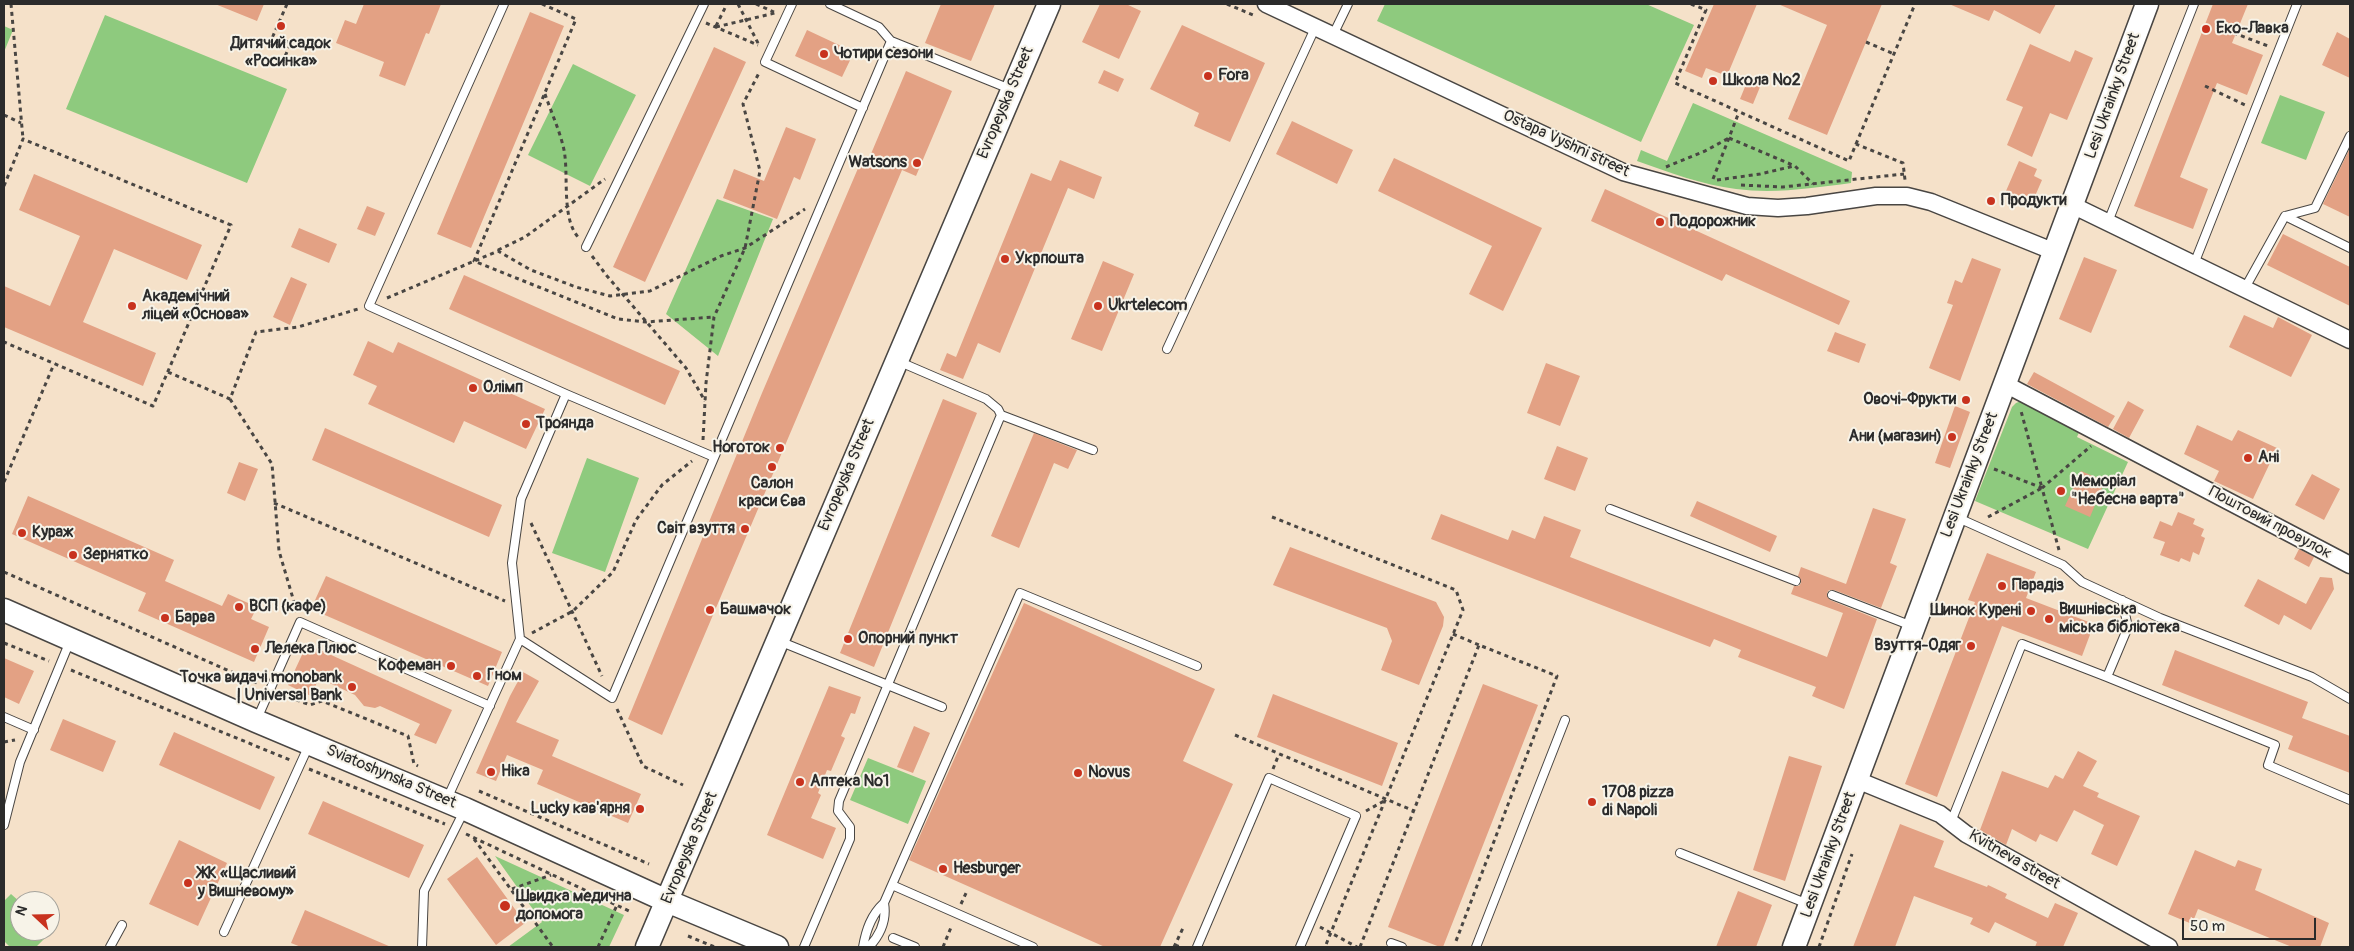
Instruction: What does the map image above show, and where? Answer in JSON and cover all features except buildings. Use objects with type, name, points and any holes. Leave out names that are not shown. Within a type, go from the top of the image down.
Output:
[{"type":"street","name":"Evropeyska Street","points":[[647,947],[1049,4]]},
{"type":"street","name":"Ostapa Vyshni street","points":[[1266,4],[1623,172],[1686,191],[1747,206],[1778,208],[1876,196],[1907,196],[1931,202],[2055,252]]},
{"type":"street","name":"Lesi Ukrainky Street","points":[[1794,947],[1914,627],[1964,521],[1975,462],[2010,387],[2055,252],[2147,4]]},
{"type":"street","points":[[2072,205],[2350,340]]},
{"type":"street","name":"Поштовий провулок","points":[[2010,387],[2350,565]]},
{"type":"street","name":"Sviatoshynska Street","points":[[4,610],[256,721],[456,797],[667,901],[777,947]]},
{"type":"street","name":"Kvitneva street","points":[[1857,780],[1932,811],[1951,822],[1966,834],[2169,947]]},
{"type":"lane","points":[[504,4],[369,306],[566,394],[714,457]]},
{"type":"lane","points":[[586,247],[704,4]]},
{"type":"lane","points":[[792,4],[764,62],[863,108]]},
{"type":"lane","points":[[830,4],[879,27],[891,41],[1012,89]]},
{"type":"lane","points":[[1333,34],[1348,4]]},
{"type":"lane","points":[[2108,222],[2194,4]]},
{"type":"lane","points":[[2194,264],[2297,4]]},
{"type":"lane","points":[[1168,349],[1316,26]]},
{"type":"lane","points":[[520,639],[612,698],[891,41]]},
{"type":"lane","points":[[2245,288],[2285,216],[2314,208],[2350,136]]},
{"type":"lane","points":[[2285,216],[2350,248]]},
{"type":"lane","points":[[896,360],[986,399],[998,409],[1001,415],[1093,450]]},
{"type":"lane","points":[[422,947],[424,891],[456,829],[456,797],[490,706],[520,639],[512,563],[520,499],[566,394]]},
{"type":"lane","points":[[804,947],[850,839],[850,827],[838,812],[839,801],[1001,415]]},
{"type":"lane","points":[[1610,509],[1796,581]]},
{"type":"lane","points":[[1964,521],[2063,565],[2082,582],[2160,618],[2312,677],[2350,699]]},
{"type":"lane","points":[[863,947],[875,911],[884,903],[1020,593],[1197,666]]},
{"type":"lane","points":[[1832,595],[1914,627]]},
{"type":"lane","points":[[2107,677],[2128,627],[2122,600]]},
{"type":"lane","points":[[256,721],[300,622],[490,706]]},
{"type":"lane","points":[[4,825],[20,762],[71,638]]},
{"type":"lane","points":[[777,640],[942,707]]},
{"type":"lane","points":[[1951,822],[2022,644],[2275,745],[2268,765],[2350,800]]},
{"type":"lane","points":[[4,717],[34,730]]},
{"type":"lane","points":[[1476,947],[1565,720]]},
{"type":"lane","points":[[224,932],[310,742]]},
{"type":"lane","points":[[1197,947],[1270,778],[1356,816],[1300,947]]},
{"type":"lane","points":[[1680,853],[1811,905]]},
{"type":"lane","points":[[892,885],[1033,947]]},
{"type":"lane","points":[[869,947],[877,939],[886,915],[884,903]]},
{"type":"lane","points":[[110,947],[122,925]]},
{"type":"lane","points":[[893,938],[915,947]]},
{"type":"lane","points":[[1390,943],[1402,947]]},
{"type":"path","points":[[4,186],[23,138],[11,4]]},
{"type":"path","points":[[282,63],[292,43],[273,36],[287,4]]},
{"type":"path","points":[[474,261],[576,19],[542,4]]},
{"type":"path","points":[[716,27],[727,4]]},
{"type":"path","points":[[738,4],[747,19],[758,46]]},
{"type":"path","points":[[756,4],[786,17]]},
{"type":"path","points":[[1691,4],[1706,10],[1675,83],[1850,161],[1915,4]]},
{"type":"path","points":[[716,27],[775,12]]},
{"type":"path","points":[[771,20],[775,12]]},
{"type":"path","points":[[697,18],[770,50]]},
{"type":"path","points":[[2226,30],[2279,50]]},
{"type":"path","points":[[758,46],[763,37]]},
{"type":"path","points":[[1866,42],[1894,54]]},
{"type":"path","points":[[520,639],[573,611],[613,572],[636,520],[662,485],[703,452],[705,401],[714,317],[745,248],[760,171],[743,104],[764,62]]},
{"type":"path","points":[[2205,86],[2255,110]]},
{"type":"path","points":[[545,94],[564,150],[568,206],[573,232],[607,276],[686,368],[705,401]]},
{"type":"path","points":[[1713,180],[1739,112]]},
{"type":"path","points":[[4,115],[22,123]]},
{"type":"path","points":[[4,342],[153,406],[231,225],[23,138]]},
{"type":"path","points":[[1730,138],[1795,166],[1813,184]]},
{"type":"path","points":[[1666,167],[1705,151],[1730,138]]},
{"type":"path","points":[[1856,144],[1903,162],[1907,196]]},
{"type":"path","points":[[230,399],[256,332],[298,327],[369,306],[498,251],[525,237],[627,162]]},
{"type":"path","points":[[1658,164],[1675,169]]},
{"type":"path","points":[[1713,180],[1752,175],[1795,166]]},
{"type":"path","points":[[1737,185],[1783,187],[1904,174]]},
{"type":"path","points":[[1704,177],[1729,183]]},
{"type":"path","points":[[498,251],[530,270],[576,287],[610,296],[650,292],[721,256],[745,248],[825,196]]},
{"type":"path","points":[[474,261],[618,319],[646,322],[714,317]]},
{"type":"path","points":[[4,482],[54,364]]},
{"type":"path","points":[[168,372],[230,399],[272,464],[279,551],[300,622]]},
{"type":"path","points":[[2010,387],[2042,488],[2063,565]]},
{"type":"path","points":[[1964,521],[2042,488],[2102,435]]},
{"type":"path","points":[[1975,462],[2042,488]]},
{"type":"path","points":[[520,499],[643,766],[683,785]]},
{"type":"path","points":[[274,503],[517,606]]},
{"type":"path","points":[[1272,517],[1456,590],[1463,610],[1325,947]]},
{"type":"path","points":[[4,572],[271,690],[310,705],[322,701],[408,736],[414,764],[422,767]]},
{"type":"path","points":[[1453,634],[1557,676],[1456,941]]},
{"type":"path","points":[[4,643],[456,829],[629,910]]},
{"type":"path","points":[[1310,924],[1332,932],[1359,947],[1479,645]]},
{"type":"path","points":[[1235,735],[1414,811]]},
{"type":"path","points":[[456,797],[648,864]]},
{"type":"path","points":[[1356,816],[1386,800]]},
{"type":"path","points":[[474,838],[553,947]]},
{"type":"path","points":[[512,889],[552,875]]},
{"type":"path","points":[[960,907],[967,891]]},
{"type":"path","points":[[598,947],[617,905]]},
{"type":"path","points":[[942,947],[952,925]]},
{"type":"path","points":[[1180,947],[1175,946],[1182,928]]},
{"type":"path","points":[[688,936],[715,947]]},
{"type":"green space","points":[[1385,4],[1646,4],[1694,25],[1641,142],[1377,21]]},
{"type":"green space","points":[[105,15],[287,89],[247,183],[66,109]]},
{"type":"green space","points":[[4,26],[13,30],[4,52]]},
{"type":"green space","points":[[573,64],[636,95],[590,186],[528,155]]},
{"type":"green space","points":[[2280,95],[2325,112],[2306,160],[2261,143]]},
{"type":"green space","points":[[1693,103],[1852,172],[1851,183],[1780,191],[1736,189],[1673,174],[1637,161],[1641,150],[1667,161]]},
{"type":"green space","points":[[717,199],[773,219],[718,356],[666,314]]},
{"type":"green space","points":[[2021,401],[2080,430],[2077,437],[2128,462],[2088,549],[1975,501],[2012,407]]},
{"type":"green space","points":[[587,458],[639,478],[605,572],[552,553]]},
{"type":"green space","points":[[868,758],[926,781],[908,824],[850,800]]},
{"type":"green space","points":[[495,856],[624,915],[609,947],[508,947],[542,922]]},
{"type":"green space","points":[[10,895],[10,941],[42,941],[36,947],[10,947],[4,941],[4,901]]},
{"type":"place","name":"Дитячий садок «Росинка»","points":[[281,26]]},
{"type":"place","name":"Еко-Лавка","points":[[2206,29]]},
{"type":"place","name":"Чотири сезони","points":[[824,54]]},
{"type":"place","name":"Fora","points":[[1208,76]]},
{"type":"place","name":"Школа №2","points":[[1713,81]]},
{"type":"place","name":"Watsons","points":[[917,163]]},
{"type":"place","name":"Продукти","points":[[1991,201]]},
{"type":"place","name":"Подорожник","points":[[1660,222]]},
{"type":"place","name":"Укрпошта","points":[[1005,259]]},
{"type":"place","name":"Академічний ліцей «Основа»","points":[[132,306]]},
{"type":"place","name":"Ukrtelecom","points":[[1098,306]]},
{"type":"place","name":"Олімп","points":[[473,388]]},
{"type":"place","name":"Овочі-Фрукти","points":[[1966,400]]},
{"type":"place","name":"Троянда","points":[[526,424]]},
{"type":"place","name":"Ани (магазин)","points":[[1952,437]]},
{"type":"place","name":"Ноготок","points":[[780,448]]},
{"type":"place","name":"Ані","points":[[2248,458]]},
{"type":"place","name":"Салон краси Єва","points":[[772,467]]},
{"type":"place","name":"Меморіал \"Небесна варта\"","points":[[2061,491]]},
{"type":"place","name":"Світ взуття","points":[[745,529]]},
{"type":"place","name":"Кураж","points":[[22,533]]},
{"type":"place","name":"Зернятко","points":[[73,555]]},
{"type":"place","name":"Парадіз","points":[[2002,586]]},
{"type":"place","name":"ВСП (кафе)","points":[[239,607]]},
{"type":"place","name":"Башмачок","points":[[710,610]]},
{"type":"place","name":"Шинок Курені","points":[[2031,611]]},
{"type":"place","name":"Барва","points":[[165,618]]},
{"type":"place","name":"Вишнівська міська бібліотека","points":[[2049,619]]},
{"type":"place","name":"Опорний пункт","points":[[848,639]]},
{"type":"place","name":"Взуття-Одяг","points":[[1971,646]]},
{"type":"place","name":"Лелека Плюс","points":[[255,649]]},
{"type":"place","name":"Кофеман","points":[[451,666]]},
{"type":"place","name":"Гном","points":[[477,676]]},
{"type":"place","name":"Точка видачі monobank | Universal Bank","points":[[352,687]]},
{"type":"place","name":"Ніка","points":[[491,772]]},
{"type":"place","name":"Novus","points":[[1078,773]]},
{"type":"place","name":"Аптека №1","points":[[800,782]]},
{"type":"place","name":"1708 pizza di Napoli","points":[[1592,802]]},
{"type":"place","name":"Lucky кав'ярня","points":[[640,809]]},
{"type":"place","name":"Hesburger","points":[[943,869]]},
{"type":"place","name":"ЖК «Щасливий у Вишневому»","points":[[188,883]]},
{"type":"place","name":"Швидка медична допомога","points":[[505,906]]}]
